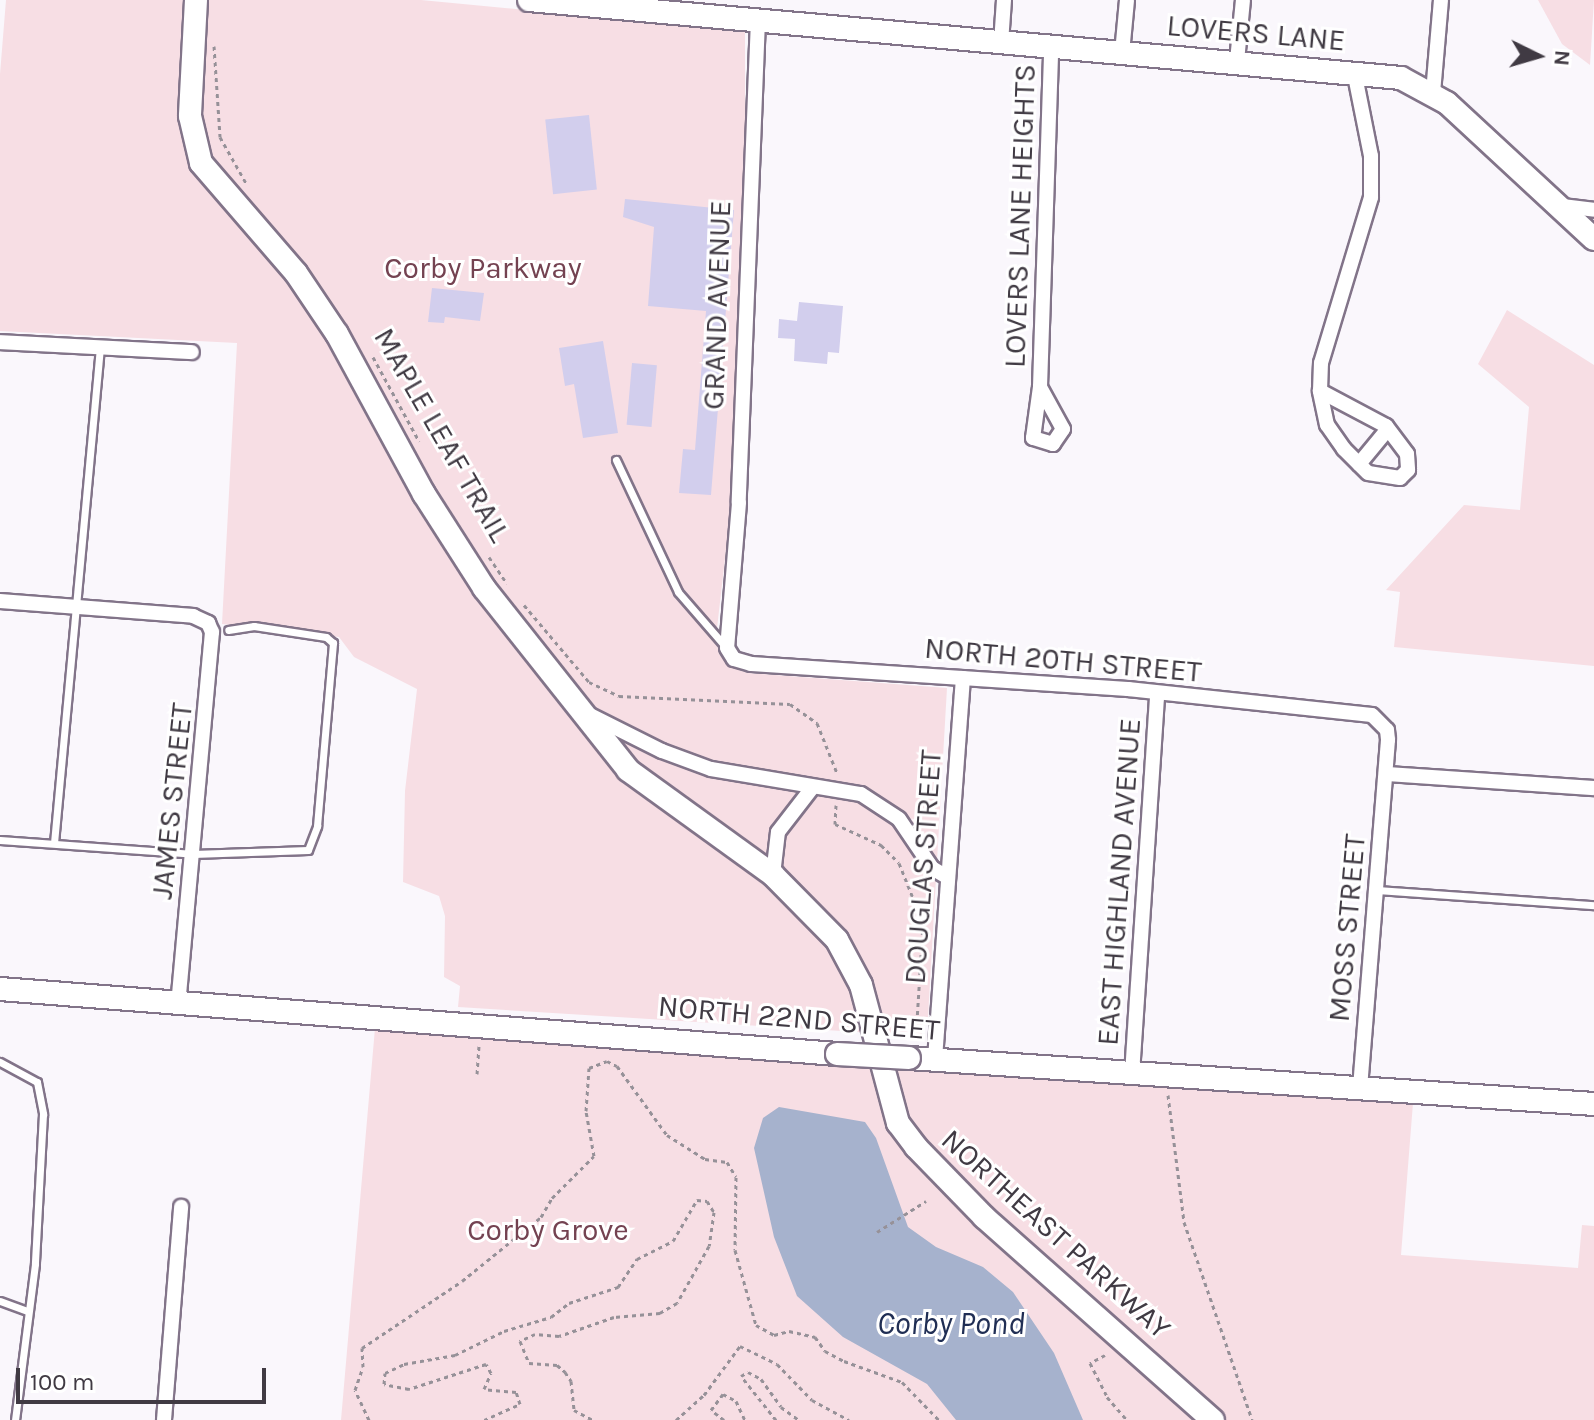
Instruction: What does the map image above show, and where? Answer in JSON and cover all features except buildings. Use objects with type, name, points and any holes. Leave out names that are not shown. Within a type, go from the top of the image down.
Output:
[{"type":"street","points":[[196,0],[190,116],[201,163],[296,273],[484,588],[628,770],[773,875],[778,832],[812,788]]},
{"type":"street","name":"LOVERS LANE","points":[[529,0],[759,10],[1001,43],[1354,71],[1401,78],[1433,93],[1563,206],[1594,239]]},
{"type":"street","points":[[1001,43],[1004,0]]},
{"type":"street","points":[[1122,53],[1127,0]]},
{"type":"street","points":[[1237,61],[1243,0]]},
{"type":"street","points":[[1433,93],[1441,0]]},
{"type":"street","name":"GRAND AVENUE","points":[[727,648],[727,612],[739,503],[759,10]]},
{"type":"street","name":"LOVERS LANE HEIGHTS","points":[[1040,387],[1051,47]]},
{"type":"street","points":[[1320,391],[1388,429],[1407,454],[1408,470],[1392,480],[1368,473],[1327,425],[1320,391],[1321,363],[1371,197],[1371,156],[1354,71]]},
{"type":"street","points":[[1563,206],[1594,210]]},
{"type":"street","points":[[0,342],[192,352]]},
{"type":"street","points":[[1359,464],[1388,429]]},
{"type":"street","points":[[0,601],[78,606]]},
{"type":"street","name":"JAMES STREET","points":[[78,606],[193,616],[208,623],[215,639],[178,1003]]},
{"type":"street","name":"NORTH 20TH STREET","points":[[727,648],[734,659],[751,664],[963,678],[1372,715],[1387,730],[1387,774]]},
{"type":"street","name":"DOUGLAS STREET","points":[[920,1059],[947,877],[963,678]]},
{"type":"street","name":"EAST HIGHLAND AVENUE","points":[[1132,1074],[1157,694]]},
{"type":"street","points":[[580,710],[662,751],[711,769],[861,794],[881,804],[899,819],[932,868],[947,877]]},
{"type":"street","points":[[1387,774],[1594,788]]},
{"type":"street","name":"MOSS STREET","points":[[1360,1086],[1387,774]]},
{"type":"street","name":"NORTHEAST PARKWAY","points":[[773,875],[837,940],[861,985],[891,1105],[916,1147],[984,1217],[1213,1420]]},
{"type":"street","name":"NORTH 22ND STREET","points":[[0,989],[837,1054],[1360,1086],[1594,1104]]},
{"type":"street","points":[[164,1420],[181,1207]]},
{"type":"lane","points":[[54,843],[100,347]]},
{"type":"lane","points":[[616,460],[678,592],[727,648]]},
{"type":"lane","points":[[0,840],[193,854],[308,850],[317,826],[333,643],[326,637],[266,628],[228,630]]},
{"type":"lane","points":[[1376,890],[1594,905]]},
{"type":"lane","points":[[0,1062],[37,1082],[43,1114],[35,1264],[15,1420]]},
{"type":"lane","points":[[0,1302],[27,1311]]},
{"type":"path","points":[[214,39],[220,137],[255,194]]},
{"type":"path","name":"MAPLE LEAF TRAIL","points":[[369,349],[422,448]]},
{"type":"path","name":"MAPLE LEAF TRAIL","points":[[483,549],[509,587]]},
{"type":"path","points":[[519,599],[589,682],[619,696],[790,704],[817,723],[837,764],[835,824],[881,845],[899,863],[923,923],[920,1059]]},
{"type":"path","points":[[477,1074],[479,1042]]},
{"type":"path","points":[[369,1420],[355,1390],[363,1367],[362,1348],[462,1281],[541,1217],[552,1198],[594,1156],[586,1111],[589,1068],[607,1061],[617,1066],[667,1135],[705,1159],[727,1162],[736,1177],[735,1250],[756,1325],[774,1335],[789,1331],[815,1337],[825,1351],[844,1361],[902,1382],[939,1420]]},
{"type":"path","points":[[1158,1094],[1171,1095],[1174,1167],[1184,1222],[1252,1420]]},
{"type":"path","points":[[484,1420],[520,1404],[516,1392],[484,1389],[491,1373],[486,1364],[409,1389],[384,1384],[385,1373],[404,1364],[455,1355],[618,1287],[637,1259],[673,1241],[697,1200],[707,1201],[714,1212],[709,1246],[677,1303],[660,1313],[614,1317],[559,1336],[535,1334],[520,1341],[529,1363],[557,1365],[565,1372],[571,1381],[574,1410],[593,1420]]},
{"type":"path","points":[[877,1232],[926,1201]]},
{"type":"path","points":[[676,1420],[704,1395],[740,1346],[777,1364],[812,1400],[849,1420]]},
{"type":"path","points":[[1105,1355],[1090,1363],[1107,1397],[1127,1420]]},
{"type":"path","points":[[776,1420],[741,1376],[748,1372],[761,1379],[781,1407],[799,1420]]},
{"type":"path","points":[[724,1420],[711,1410],[723,1394],[736,1401],[745,1420]]},
{"type":"green space","name":"Corby Parkway","points":[[6,0],[421,0],[745,31],[745,158],[730,515],[716,637],[719,654],[729,666],[748,673],[947,688],[928,1017],[921,1036],[458,1007],[460,986],[444,977],[445,916],[439,896],[403,882],[405,791],[417,689],[354,657],[339,637],[222,624],[237,343],[0,331],[0,74]]},
{"type":"green space","points":[[1538,0],[1594,0],[1590,65],[1562,44]]},
{"type":"green space","points":[[1507,310],[1594,365],[1594,666],[1394,647],[1400,592],[1386,590],[1464,505],[1520,510],[1529,407],[1478,364]]},
{"type":"green space","name":"Corby Grove","points":[[375,1028],[1413,1103],[1401,1255],[1578,1268],[1582,1225],[1594,1226],[1594,1420],[341,1420]]},
{"type":"water","name":"Corby Pond","points":[[779,1107],[865,1122],[876,1138],[908,1227],[936,1247],[983,1267],[1013,1292],[1054,1353],[1083,1420],[956,1420],[927,1384],[843,1337],[797,1296],[774,1237],[754,1148],[763,1118]]}]
